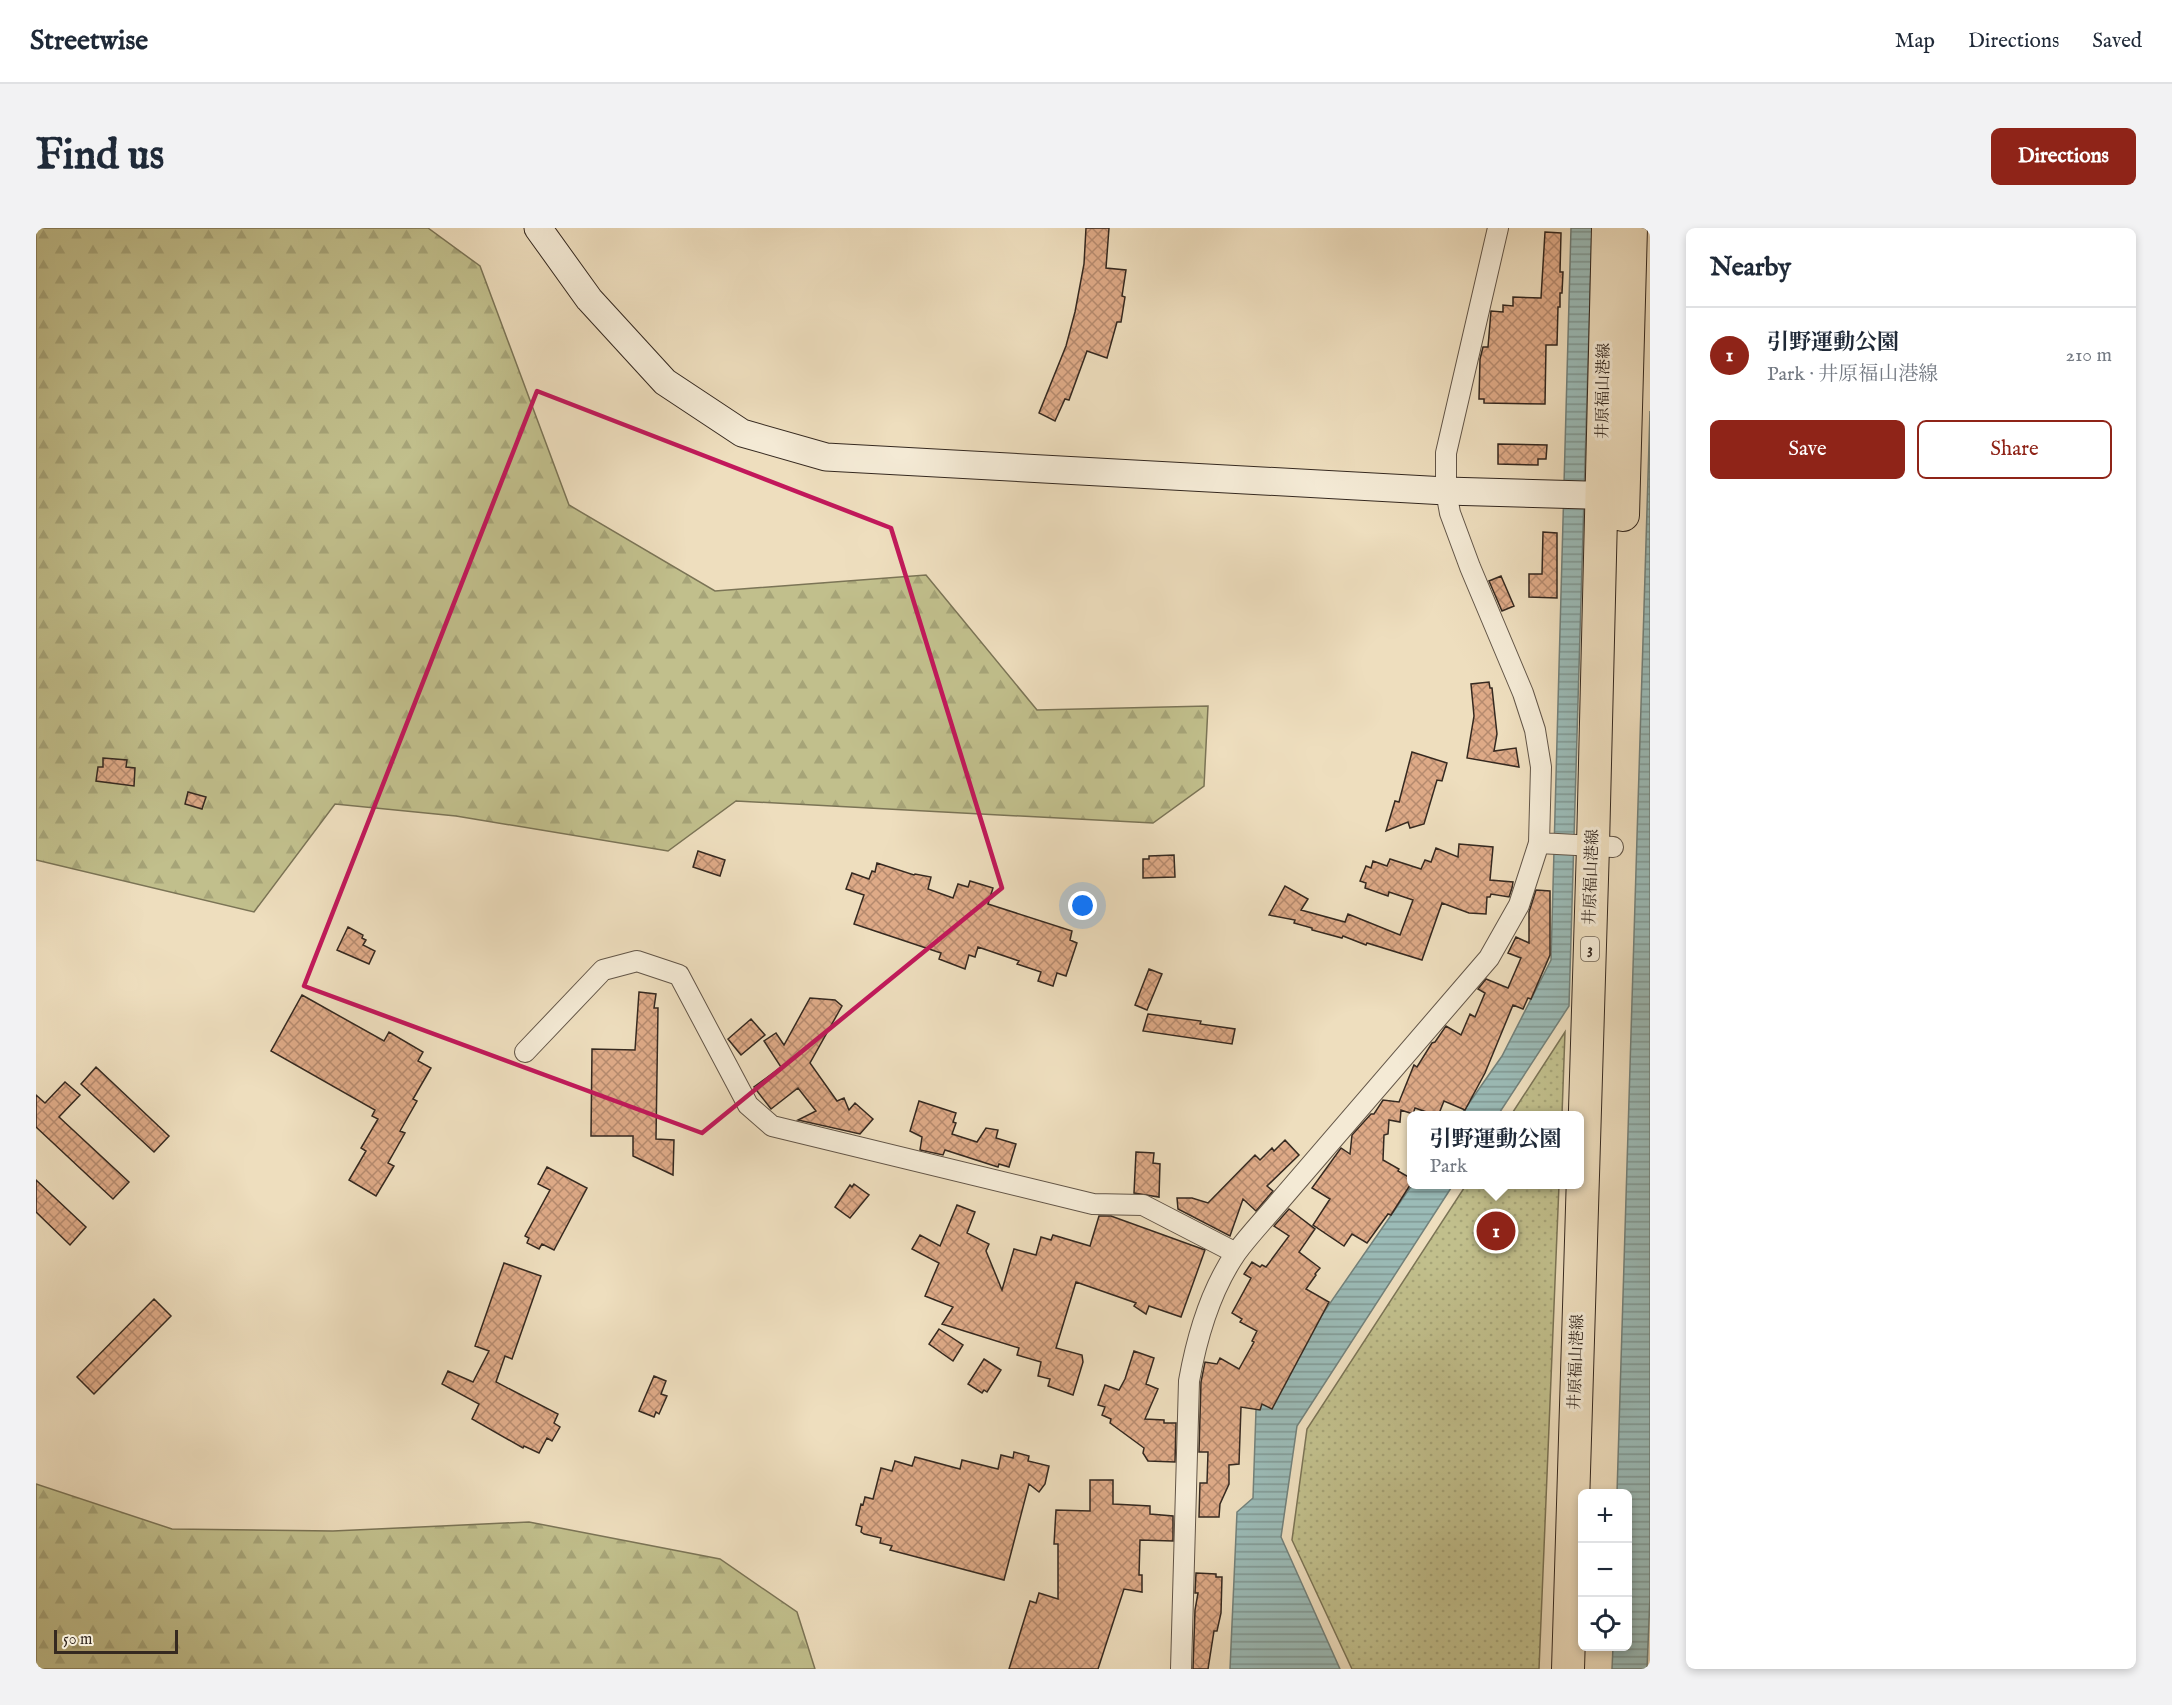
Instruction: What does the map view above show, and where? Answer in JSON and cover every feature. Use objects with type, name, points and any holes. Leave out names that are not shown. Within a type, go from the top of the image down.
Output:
[{"type":"main road","name":"井原福山港線","points":[[1608,228],[1613,496]]},
{"type":"main road","name":"井原福山港線","points":[[1584,1181],[1595,846],[1613,496],[1631,228]]},
{"type":"main road","name":"井原福山港線","points":[[1594,1489],[1595,846]]},
{"type":"main road","name":"井原福山港線","points":[[1568,1669],[1584,1189]]},
{"type":"main road","points":[[1589,1651],[1589,1669]]},
{"type":"street","points":[[538,228],[589,299],[664,382],[742,433],[826,457],[1446,491],[1613,496]]},
{"type":"street","points":[[1181,1669],[1189,1381],[1196,1341],[1209,1304],[1236,1253],[1489,958],[1520,905],[1544,844],[1541,767],[1535,730],[1523,693],[1470,567],[1450,513],[1446,491],[1448,444],[1498,228]]},
{"type":"street","points":[[1544,844],[1595,846]]},
{"type":"street","points":[[525,1053],[603,970],[637,961],[679,975],[748,1105],[771,1126],[1093,1204],[1143,1205],[1236,1253]]},
{"type":"highlighted area","points":[[537,391],[891,528],[1002,888],[702,1133],[304,986]]},
{"type":"green space","points":[[36,228],[428,228],[480,266],[569,505],[715,591],[926,575],[1037,710],[1208,706],[1204,786],[1153,823],[736,801],[668,851],[456,816],[335,804],[254,912],[36,860]]},
{"type":"green space","points":[[1565,1032],[1562,1111],[1514,1111]]},
{"type":"green space","points":[[1463,1189],[1559,1189],[1539,1669],[1352,1669],[1292,1540],[1307,1429]]},
{"type":"green space","points":[[36,1484],[172,1529],[333,1531],[529,1522],[720,1559],[797,1612],[815,1669],[36,1669]]},
{"type":"water","points":[[1571,228],[1592,228],[1569,1006],[1501,1111],[1464,1111],[1502,1056],[1551,960]]},
{"type":"water","points":[[1650,411],[1650,1597],[1647,1669],[1612,1669],[1613,1651],[1632,1651],[1632,1489],[1617,1489]]},
{"type":"water","points":[[1409,1189],[1450,1189],[1297,1426],[1281,1537],[1340,1669],[1230,1669],[1237,1512],[1253,1498],[1256,1410]]},
{"type":"building","points":[[1086,228],[1109,228],[1106,268],[1126,270],[1121,322],[1117,322],[1107,358],[1087,351],[1069,400],[1065,399],[1055,421],[1039,413],[1066,346],[1075,312],[1084,264]]},
{"type":"building","points":[[1545,232],[1561,233],[1560,272],[1563,272],[1560,307],[1558,307],[1557,345],[1546,345],[1545,404],[1484,403],[1484,399],[1479,399],[1480,359],[1483,347],[1488,347],[1491,311],[1503,312],[1503,305],[1513,306],[1513,297],[1541,298]]},
{"type":"building","points":[[1498,444],[1547,445],[1546,459],[1538,459],[1538,465],[1498,464]]},
{"type":"building","points":[[1543,532],[1557,533],[1557,598],[1529,597],[1529,574],[1542,574]]},
{"type":"building","points":[[1501,576],[1514,606],[1502,611],[1489,581]]},
{"type":"building","points":[[1489,682],[1492,688],[1497,734],[1494,751],[1516,748],[1519,767],[1467,758],[1474,716],[1471,684]]},
{"type":"building","points":[[1412,752],[1447,763],[1442,781],[1437,780],[1424,824],[1410,828],[1408,822],[1386,831],[1395,801],[1399,802]]},
{"type":"building","points":[[103,758],[127,760],[126,767],[135,768],[134,786],[96,781],[98,767],[103,767]]},
{"type":"building","points":[[188,792],[206,797],[202,809],[185,804]]},
{"type":"building","points":[[1459,844],[1493,847],[1490,880],[1513,882],[1512,888],[1509,897],[1491,894],[1487,897],[1486,914],[1469,913],[1442,903],[1422,960],[1367,943],[1366,945],[1343,936],[1342,938],[1312,930],[1312,928],[1294,923],[1295,920],[1269,915],[1285,886],[1308,899],[1301,910],[1345,922],[1348,914],[1400,935],[1413,900],[1389,892],[1388,896],[1365,888],[1366,883],[1360,881],[1366,866],[1371,868],[1373,861],[1387,866],[1390,859],[1421,869],[1425,860],[1431,862],[1436,848],[1458,857]]},
{"type":"building","points":[[698,851],[725,860],[720,876],[693,867]]},
{"type":"building","points":[[1174,855],[1175,877],[1143,878],[1143,859],[1149,859],[1149,856]]},
{"type":"building","points":[[877,863],[914,875],[931,877],[928,889],[953,898],[958,884],[968,887],[970,881],[993,888],[988,904],[1072,931],[1070,940],[1077,943],[1066,976],[1057,973],[1053,986],[1038,981],[1041,972],[1017,964],[1019,961],[978,947],[975,957],[969,955],[965,969],[939,959],[941,953],[854,924],[864,895],[846,889],[852,873],[869,879],[872,871],[875,872]]},
{"type":"building","points":[[1536,890],[1550,891],[1550,955],[1531,999],[1528,998],[1523,1009],[1513,1005],[1485,1073],[1465,1110],[1444,1101],[1440,1111],[1424,1111],[1415,1108],[1414,1111],[1407,1112],[1401,1110],[1400,1122],[1389,1120],[1388,1134],[1384,1135],[1383,1160],[1407,1176],[1408,1189],[1391,1215],[1388,1214],[1367,1243],[1352,1234],[1344,1246],[1313,1225],[1330,1199],[1312,1188],[1341,1148],[1350,1154],[1352,1135],[1371,1114],[1374,1114],[1383,1100],[1399,1102],[1414,1065],[1417,1067],[1446,1026],[1461,1035],[1470,1014],[1475,1017],[1485,993],[1478,989],[1486,979],[1508,988],[1521,958],[1508,953],[1516,937],[1529,943],[1529,912]]},
{"type":"building","points":[[348,927],[363,935],[362,938],[366,940],[363,945],[375,951],[369,964],[337,950]]},
{"type":"building","points":[[1149,969],[1162,974],[1147,1010],[1135,1005]]},
{"type":"building","points":[[639,992],[656,994],[654,1008],[658,1008],[656,1139],[674,1140],[673,1175],[633,1156],[633,1136],[591,1136],[592,1049],[635,1050]]},
{"type":"building","points":[[302,995],[384,1041],[389,1032],[423,1052],[418,1061],[431,1068],[413,1099],[417,1101],[400,1131],[405,1133],[388,1163],[394,1166],[376,1196],[349,1180],[366,1151],[361,1148],[378,1119],[372,1116],[375,1110],[271,1051]]},
{"type":"building","points":[[810,998],[835,1000],[842,1006],[810,1063],[837,1101],[844,1098],[849,1110],[855,1103],[873,1119],[860,1134],[798,1120],[816,1111],[798,1088],[771,1109],[754,1087],[781,1067],[764,1041],[776,1033],[784,1045]]},
{"type":"building","points":[[1148,1014],[1201,1021],[1200,1024],[1235,1029],[1232,1044],[1143,1031]]},
{"type":"building","points":[[751,1019],[765,1035],[741,1055],[728,1039]]},
{"type":"building","points":[[96,1067],[169,1136],[154,1152],[81,1084]]},
{"type":"building","points":[[65,1082],[80,1095],[59,1117],[129,1182],[113,1199],[36,1127],[36,1095],[45,1103]]},
{"type":"building","points":[[919,1101],[956,1113],[953,1122],[956,1123],[952,1134],[977,1142],[986,1128],[998,1130],[996,1138],[1016,1144],[1009,1167],[999,1164],[998,1167],[945,1150],[943,1155],[920,1150],[922,1137],[910,1131]]},
{"type":"building","points":[[1285,1140],[1299,1155],[1267,1186],[1273,1191],[1256,1211],[1243,1199],[1230,1236],[1178,1209],[1177,1198],[1192,1198],[1208,1203],[1255,1155],[1260,1160],[1272,1148],[1274,1151]]},
{"type":"building","points":[[1136,1152],[1154,1153],[1153,1163],[1160,1164],[1159,1197],[1134,1193]]},
{"type":"building","points":[[547,1167],[587,1188],[554,1250],[542,1244],[539,1249],[527,1243],[529,1238],[525,1236],[550,1190],[538,1184]]},
{"type":"building","points":[[36,1180],[86,1227],[70,1245],[36,1212]]},
{"type":"building","points":[[854,1184],[869,1195],[850,1218],[835,1207],[850,1185],[852,1187]]},
{"type":"building","points":[[957,1205],[975,1212],[967,1233],[989,1244],[986,1251],[1002,1290],[1014,1249],[1036,1255],[1041,1237],[1051,1240],[1053,1235],[1090,1246],[1099,1216],[1111,1216],[1205,1250],[1181,1317],[1149,1306],[1146,1314],[1134,1306],[1136,1303],[1076,1282],[1056,1348],[1082,1355],[1083,1362],[1073,1395],[1048,1386],[1050,1379],[1038,1376],[1041,1362],[1017,1355],[1019,1348],[942,1324],[953,1307],[925,1296],[939,1263],[912,1249],[920,1235],[940,1246]]},
{"type":"building","points":[[1289,1209],[1315,1229],[1299,1252],[1320,1268],[1306,1289],[1329,1302],[1272,1409],[1262,1404],[1260,1410],[1241,1407],[1239,1464],[1229,1465],[1229,1484],[1220,1504],[1219,1517],[1199,1517],[1200,1483],[1207,1483],[1208,1452],[1199,1452],[1201,1382],[1205,1362],[1217,1364],[1220,1358],[1239,1369],[1254,1342],[1252,1341],[1257,1331],[1240,1322],[1242,1319],[1232,1313],[1251,1278],[1244,1274],[1252,1262],[1260,1267],[1262,1265],[1266,1267],[1289,1236],[1274,1226]]},
{"type":"building","points":[[504,1263],[541,1276],[512,1359],[505,1356],[496,1382],[558,1414],[554,1423],[560,1427],[552,1441],[547,1438],[539,1453],[524,1446],[523,1448],[472,1419],[479,1404],[442,1384],[448,1371],[473,1382],[489,1351],[475,1346]]},
{"type":"building","points":[[154,1299],[171,1316],[94,1394],[77,1377]]},
{"type":"building","points":[[939,1329],[963,1345],[953,1361],[929,1344]]},
{"type":"building","points":[[1134,1351],[1154,1358],[1146,1384],[1158,1389],[1145,1419],[1176,1423],[1175,1462],[1148,1461],[1143,1453],[1144,1448],[1110,1423],[1111,1419],[1102,1415],[1105,1407],[1098,1405],[1105,1385],[1119,1390]]},
{"type":"building","points":[[984,1359],[1001,1370],[987,1392],[984,1390],[982,1393],[968,1384]]},
{"type":"building","points":[[654,1376],[666,1381],[661,1394],[667,1396],[659,1414],[656,1412],[654,1417],[639,1411]]},
{"type":"building","points":[[1014,1452],[1029,1456],[1028,1461],[1049,1466],[1045,1484],[1039,1492],[1029,1484],[1004,1580],[890,1550],[892,1546],[880,1543],[881,1538],[864,1534],[861,1532],[862,1527],[856,1525],[865,1497],[873,1499],[881,1468],[892,1471],[895,1461],[912,1466],[915,1457],[960,1469],[962,1460],[998,1469],[1001,1455],[1013,1458]]},
{"type":"building","points":[[1090,1480],[1113,1480],[1113,1504],[1150,1506],[1150,1514],[1173,1516],[1173,1541],[1140,1540],[1139,1575],[1142,1575],[1142,1592],[1124,1589],[1098,1669],[1009,1669],[1030,1601],[1036,1603],[1039,1593],[1058,1599],[1058,1544],[1054,1544],[1056,1510],[1090,1511]]},
{"type":"building","points":[[1196,1573],[1216,1574],[1216,1577],[1222,1577],[1221,1613],[1217,1631],[1214,1631],[1208,1669],[1193,1669],[1195,1610],[1198,1593],[1195,1593]]},
{"type":"place","name":"引野運動公園","points":[[1496,1231]]}]
